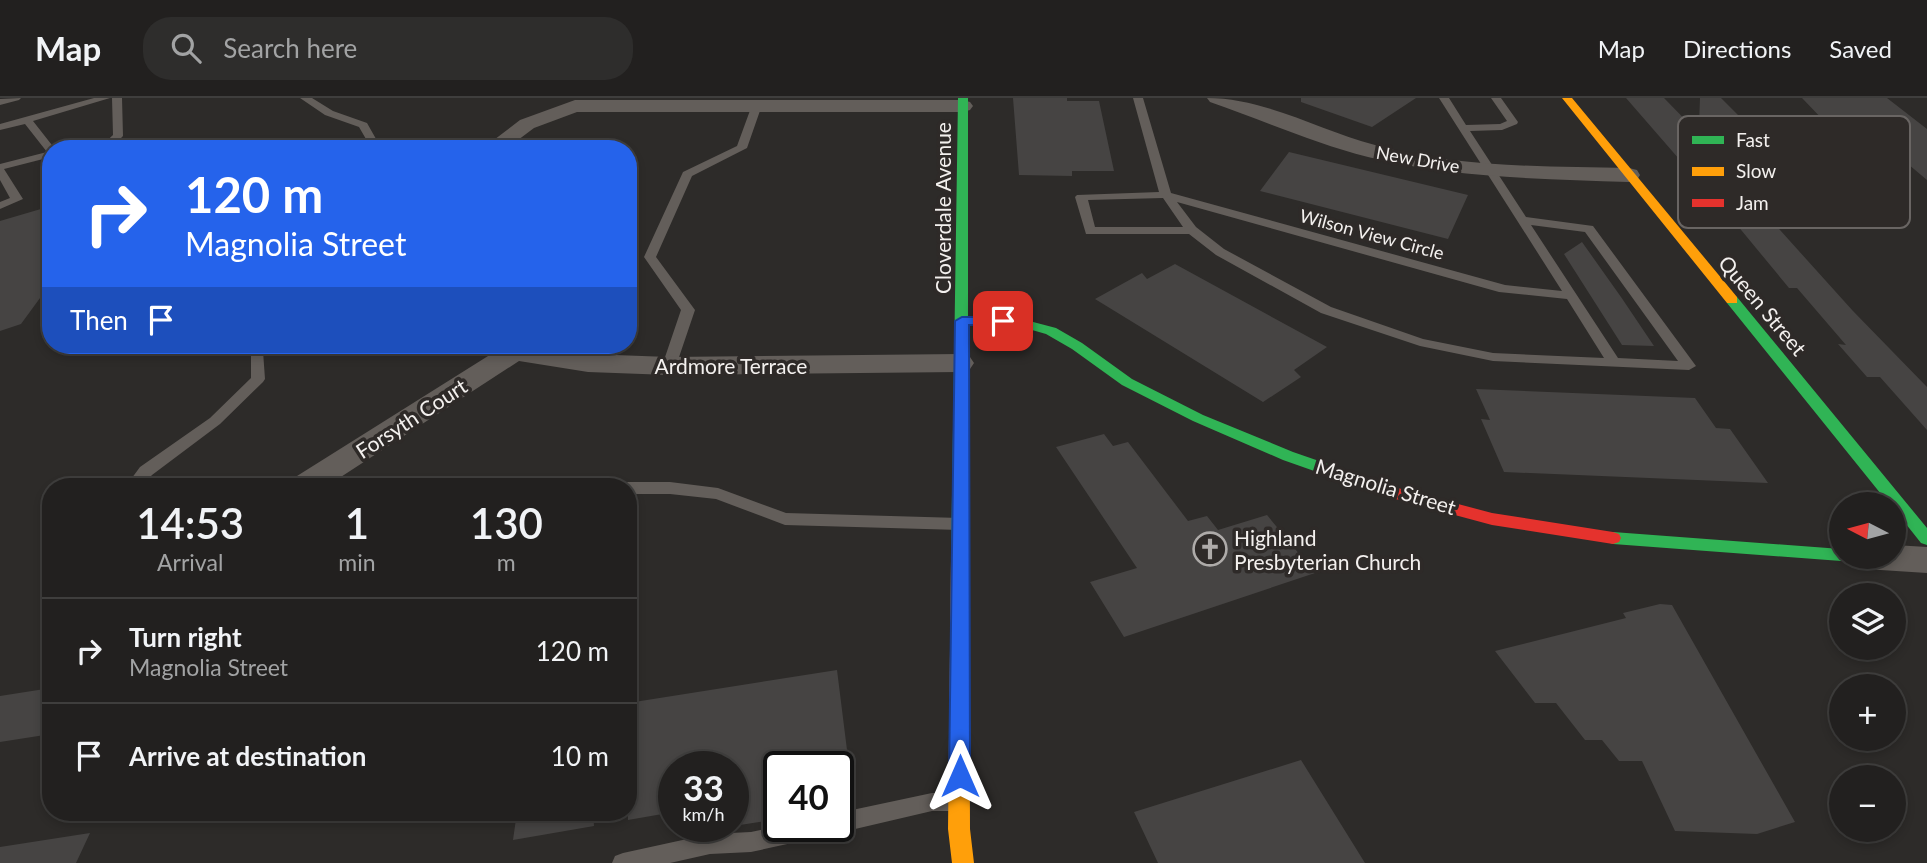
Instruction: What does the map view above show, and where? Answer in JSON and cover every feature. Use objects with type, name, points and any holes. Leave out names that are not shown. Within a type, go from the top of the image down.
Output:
[{"type":"street","name":"New Drive","points":[[1217,98],[1371,151],[1447,166],[1629,175]]},
{"type":"street","name":"Queen Street","points":[[1567,98],[1927,539]]},
{"type":"street","points":[[505,140],[566,102],[757,105],[963,102]]},
{"type":"street","name":"Cloverdale Avenue","points":[[963,102],[960,363],[960,802],[963,863]]},
{"type":"street","name":"Magnolia Street","points":[[962,321],[1003,321],[1037,326],[1078,346],[1138,388],[1252,441],[1382,490],[1496,519],[1591,535],[1657,544],[1829,554]]},
{"type":"street","name":"Forsyth Court","points":[[317,478],[500,354]]},
{"type":"street","name":"Ardmore Terrace","points":[[541,354],[588,363],[669,366],[960,363]]},
{"type":"street","points":[[1906,559],[1927,560]]},
{"type":"lane","points":[[0,102],[16,98]]},
{"type":"lane","points":[[0,127],[105,98]]},
{"type":"lane","points":[[113,140],[118,136],[117,98]]},
{"type":"lane","points":[[305,98],[329,113],[363,125],[372,140]]},
{"type":"lane","points":[[1138,98],[1166,195],[1192,230],[1220,252],[1326,310],[1420,342],[1493,356],[1689,366],[1588,229],[1522,220]]},
{"type":"lane","points":[[1444,98],[1614,363]]},
{"type":"lane","points":[[1463,128],[1502,127],[1513,122],[1496,98]]},
{"type":"lane","points":[[669,366],[688,310],[650,257],[687,174],[742,148],[757,105]]},
{"type":"lane","points":[[27,120],[42,140]]},
{"type":"lane","points":[[0,206],[18,199],[0,169],[42,155]]},
{"type":"lane","name":"Wilson View Circle","points":[[1192,230],[1090,231],[1080,197],[1166,195],[1504,289],[1571,296]]},
{"type":"lane","points":[[140,478],[146,471],[215,421],[258,379],[258,354]]},
{"type":"lane","points":[[637,488],[670,488],[718,494],[785,519],[960,524]]},
{"type":"lane","points":[[854,819],[932,802],[960,802]]},
{"type":"lane","points":[[623,863],[709,844],[763,839]]},
{"type":"building","points":[[1013,98],[1099,101],[1114,171],[1072,171],[1072,176],[1019,175]]},
{"type":"building","points":[[1301,98],[1416,98],[1372,127],[1301,102]]},
{"type":"building","points":[[1626,98],[1664,98],[1682,116],[1678,116],[1678,158]]},
{"type":"building","points":[[1700,98],[1721,98],[1739,116],[1699,116]]},
{"type":"building","points":[[1802,98],[1887,98],[1927,129],[1927,180],[1910,166],[1910,116],[1819,116]]},
{"type":"building","points":[[1289,152],[1468,195],[1448,239],[1260,191]]},
{"type":"building","points":[[42,209],[42,295],[21,324],[0,331],[0,221]]},
{"type":"building","points":[[1740,228],[1778,228],[1927,387],[1927,430],[1880,377],[1867,377],[1838,344],[1846,345],[1797,288],[1789,288]]},
{"type":"building","points":[[1582,242],[1654,346],[1622,345],[1564,254]]},
{"type":"building","points":[[1175,264],[1327,347],[1294,370],[1301,377],[1263,402],[1095,299],[1142,273],[1147,279]]},
{"type":"building","points":[[1476,389],[1695,398],[1716,428],[1730,429],[1768,483],[1504,472],[1481,419],[1490,420]]},
{"type":"building","name":"Highland Presbyterian Church","points":[[1104,434],[1113,446],[1128,442],[1188,521],[1207,516],[1218,530],[1267,515],[1315,573],[1124,637],[1090,582],[1137,568],[1056,447]]},
{"type":"building","points":[[1660,604],[1672,605],[1795,822],[1757,834],[1675,831],[1642,761],[1619,761],[1602,740],[1585,740],[1556,703],[1535,703],[1495,651],[1626,618],[1623,613]]},
{"type":"building","points":[[837,670],[847,751],[763,751],[763,821],[749,824],[749,751],[658,751],[658,815],[637,818],[637,702]]},
{"type":"building","points":[[42,689],[42,735],[0,742],[0,696]]},
{"type":"building","points":[[1301,760],[1365,863],[1158,863],[1134,812]]},
{"type":"building","points":[[516,821],[594,821],[594,826],[513,840]]},
{"type":"building","points":[[90,833],[76,863],[0,863],[0,847]]},
{"type":"traffic: fast","points":[[960,561],[963,98]]},
{"type":"traffic: fast","points":[[1732,300],[1927,539]]},
{"type":"traffic: fast","points":[[962,321],[1018,322],[1051,331],[1127,382],[1198,418],[1288,456],[1394,493]]},
{"type":"traffic: fast","points":[[1613,538],[1829,554]]},
{"type":"traffic: slow","points":[[1567,98],[1732,300]]},
{"type":"traffic: slow","points":[[960,561],[959,829],[963,863]]},
{"type":"traffic: jam","points":[[1394,493],[1492,519],[1613,538]]},
{"type":"place","name":"Highland Presbyterian Church","points":[[1210,549]]},
{"type":"route","points":[[960,776],[962,321],[1003,321]]}]
